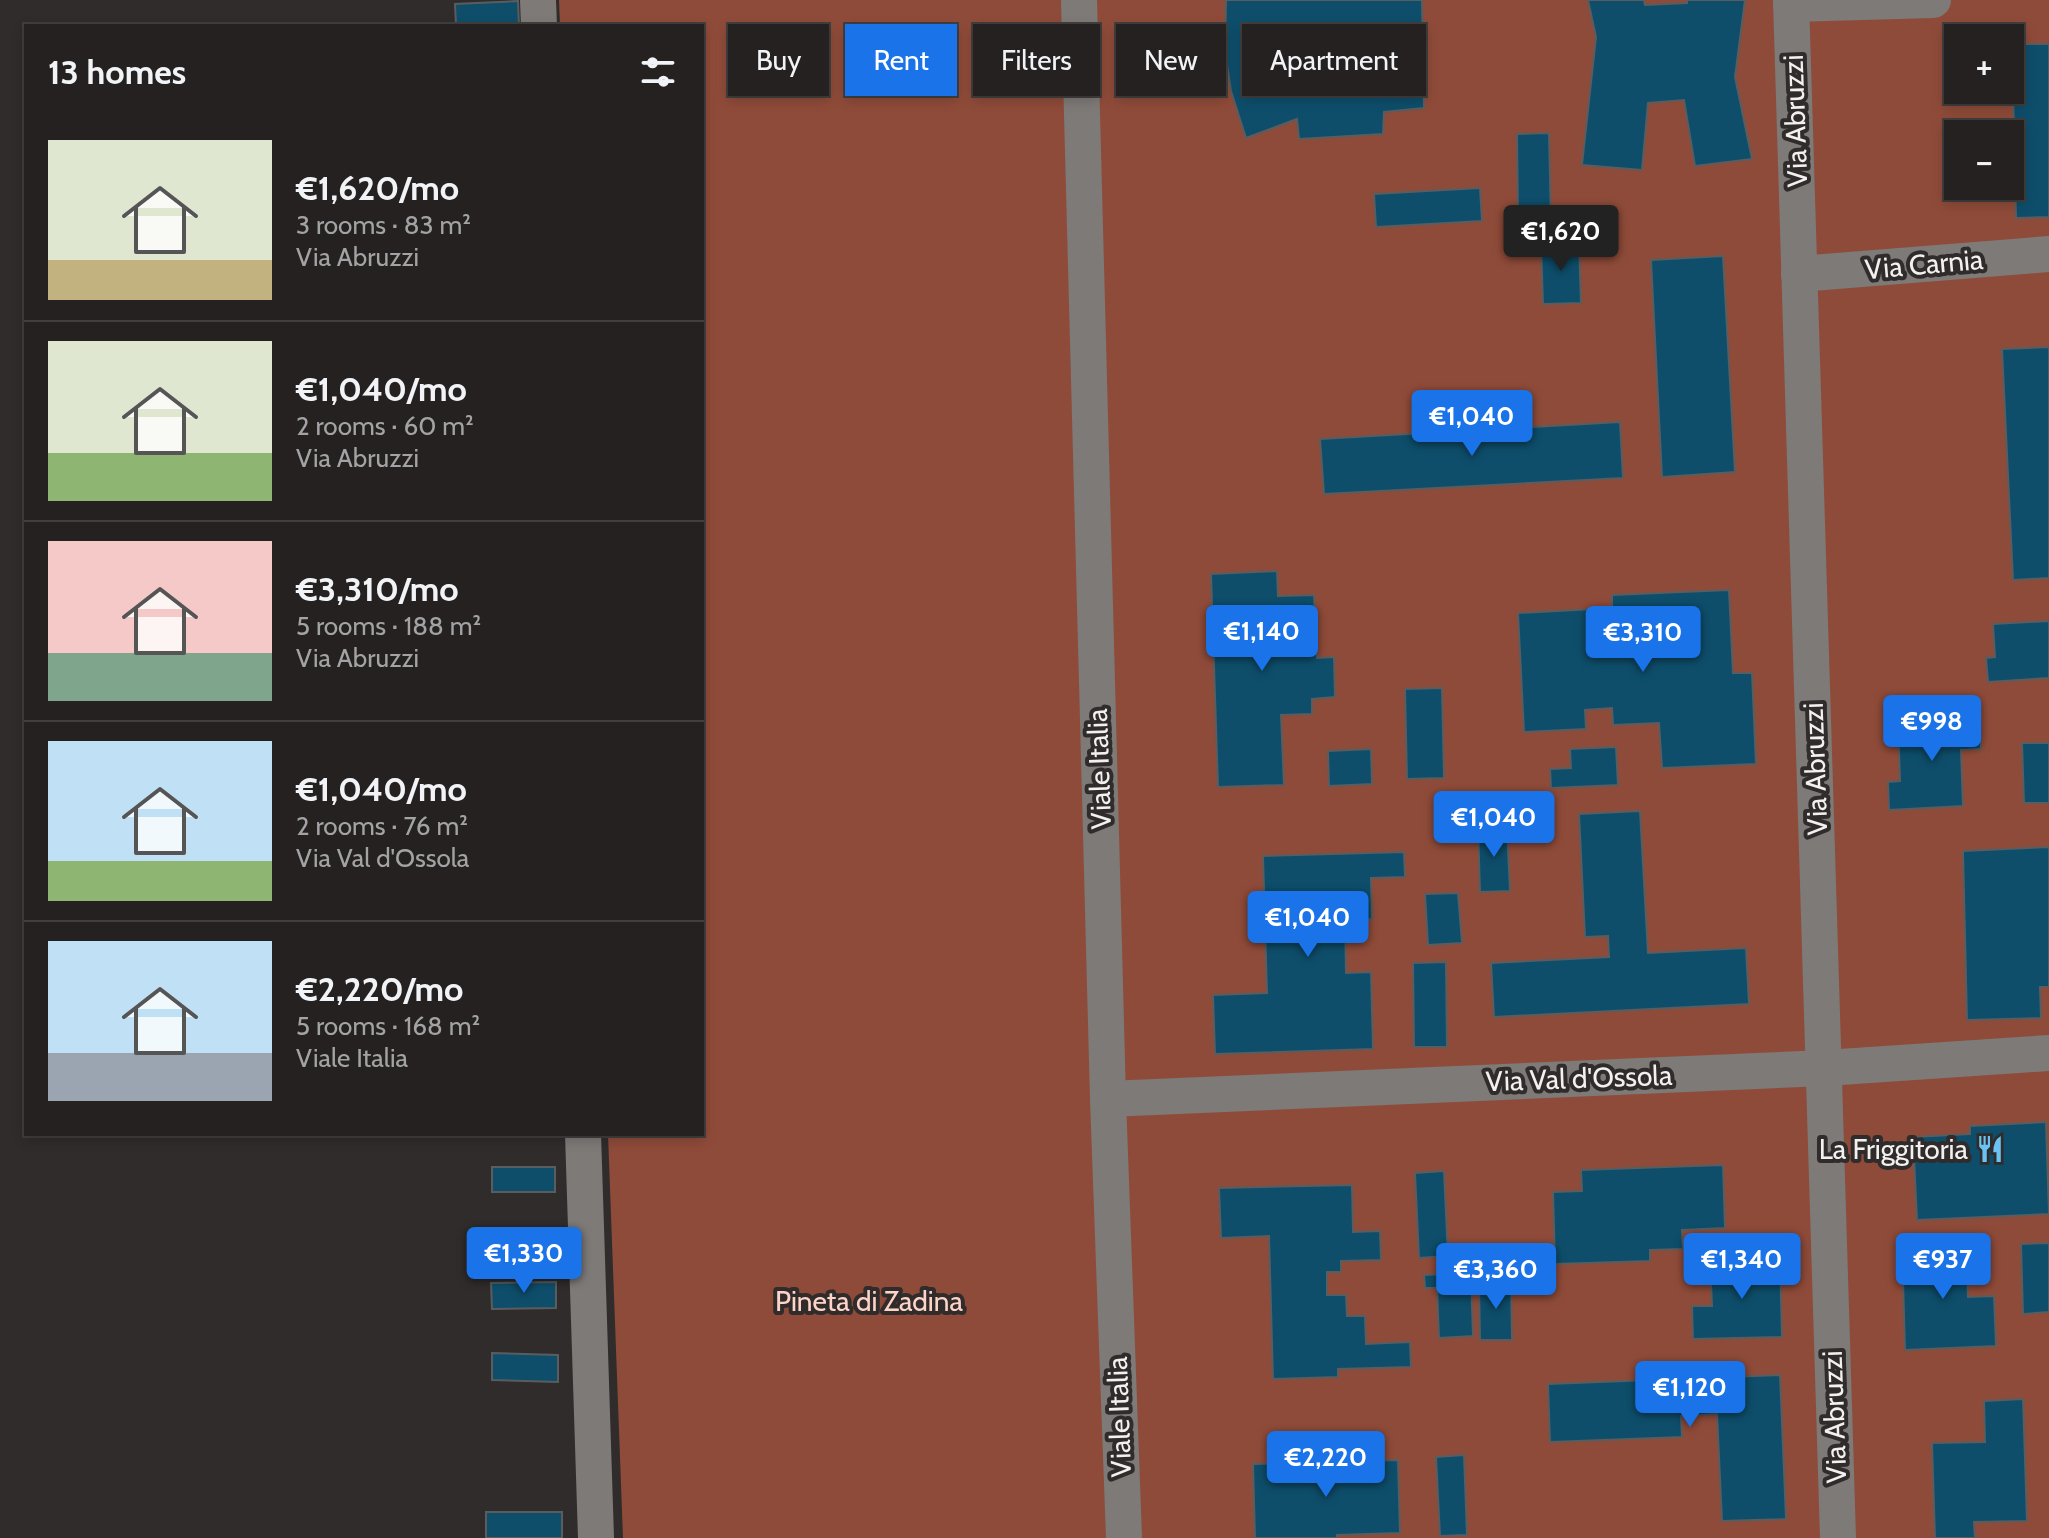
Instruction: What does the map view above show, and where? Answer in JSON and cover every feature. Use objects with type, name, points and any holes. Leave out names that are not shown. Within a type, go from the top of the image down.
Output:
[{"type":"street","points":[[538,0],[539,24]]},
{"type":"street","name":"Viale Italia","points":[[1079,0],[1108,1099],[1124,1538]]},
{"type":"street","points":[[1791,2],[1933,0]]},
{"type":"street","name":"Via Abruzzi","points":[[1791,2],[1838,1538]]},
{"type":"street","name":"Via Carnia","points":[[1799,274],[2049,254]]},
{"type":"street","name":"Via Val d'Ossola","points":[[1108,1099],[1825,1068],[2049,1053]]},
{"type":"street","points":[[583,1136],[596,1538]]},
{"type":"green space","name":"Pineta di Zadina","points":[[559,0],[2049,0],[2049,1538],[623,1538],[608,1136],[704,1136],[704,24],[560,24]]},
{"type":"building","points":[[1226,0],[1422,0],[1422,24],[1242,24],[1242,96],[1424,96],[1424,108],[1384,112],[1383,134],[1299,139],[1297,119],[1246,138],[1231,91]]},
{"type":"building","points":[[1588,0],[1644,0],[1645,5],[1687,3],[1687,0],[1745,0],[1735,77],[1752,159],[1695,166],[1684,100],[1648,103],[1642,170],[1582,165],[1596,37]]},
{"type":"building","points":[[518,1],[519,24],[456,24],[455,4]]},
{"type":"building","points":[[2024,44],[2049,44],[2049,217],[2016,218],[2016,200],[2024,200],[2024,120],[2014,120],[2013,104],[2024,104]]},
{"type":"building","points":[[1549,133],[1551,222],[1518,222],[1517,134]]},
{"type":"building","points":[[1480,188],[1482,221],[1376,227],[1374,194]]},
{"type":"building","points":[[1579,242],[1581,303],[1543,304],[1541,244]]},
{"type":"building","points":[[1723,256],[1735,472],[1662,477],[1651,260]]},
{"type":"building","points":[[2049,347],[2049,578],[2013,580],[2002,349]]},
{"type":"building","points":[[1620,422],[1623,478],[1324,494],[1320,439]]},
{"type":"building","points":[[1277,571],[1278,596],[1314,595],[1317,658],[1334,657],[1335,697],[1312,699],[1312,714],[1281,715],[1284,785],[1218,787],[1211,574]]},
{"type":"building","points":[[1729,590],[1733,673],[1752,673],[1756,764],[1662,768],[1659,723],[1613,725],[1612,708],[1585,710],[1586,729],[1524,732],[1518,613],[1612,608],[1612,595]]},
{"type":"building","points":[[2049,621],[2049,678],[1988,682],[1986,658],[1995,657],[1993,624]]},
{"type":"building","points":[[1442,688],[1444,778],[1407,779],[1405,689]]},
{"type":"building","points":[[1980,719],[1981,749],[1961,750],[1963,806],[1889,810],[1888,782],[1900,781],[1898,722]]},
{"type":"building","points":[[2022,743],[2049,743],[2049,803],[2024,803]]},
{"type":"building","points":[[1616,747],[1618,785],[1551,788],[1550,769],[1571,768],[1570,749]]},
{"type":"building","points":[[1371,749],[1372,784],[1329,786],[1328,751]]},
{"type":"building","points":[[1640,811],[1648,953],[1746,948],[1749,1004],[1494,1017],[1491,963],[1609,957],[1608,936],[1585,937],[1579,814]]},
{"type":"building","points":[[1507,826],[1510,891],[1480,892],[1478,827]]},
{"type":"building","points":[[2049,847],[2049,987],[2040,987],[2041,1018],[1967,1020],[1963,851]]},
{"type":"building","points":[[1404,852],[1405,877],[1371,878],[1372,919],[1345,920],[1346,973],[1371,972],[1373,1049],[1215,1054],[1213,995],[1267,993],[1263,856]]},
{"type":"building","points":[[1458,893],[1462,943],[1428,945],[1425,894]]},
{"type":"building","points":[[1446,962],[1447,1047],[1414,1047],[1413,963]]},
{"type":"building","points":[[2046,1122],[2049,1214],[1917,1220],[1913,1137],[1970,1134],[1970,1126]]},
{"type":"building","points":[[1723,1165],[1725,1228],[1682,1230],[1683,1249],[1650,1250],[1650,1261],[1555,1264],[1553,1192],[1582,1191],[1581,1170]]},
{"type":"building","points":[[492,1167],[555,1167],[555,1192],[492,1192]]},
{"type":"building","points":[[1444,1171],[1448,1256],[1419,1258],[1415,1173]]},
{"type":"building","points":[[1352,1185],[1353,1232],[1380,1231],[1381,1260],[1341,1261],[1341,1272],[1327,1272],[1327,1295],[1346,1295],[1347,1316],[1365,1316],[1366,1344],[1410,1342],[1411,1367],[1338,1369],[1338,1377],[1273,1379],[1269,1236],[1221,1238],[1219,1188]]},
{"type":"building","points":[[493,1239],[555,1240],[555,1264],[493,1263]]},
{"type":"building","points":[[1966,1243],[1968,1297],[1994,1296],[1996,1346],[1905,1350],[1902,1246]]},
{"type":"building","points":[[2049,1243],[2049,1312],[2023,1314],[2021,1244]]},
{"type":"building","points":[[1780,1259],[1782,1337],[1693,1339],[1692,1306],[1712,1306],[1710,1260]]},
{"type":"building","points":[[1471,1273],[1473,1336],[1439,1338],[1437,1288],[1425,1288],[1424,1275]]},
{"type":"building","points":[[556,1282],[556,1308],[492,1309],[491,1283]]},
{"type":"building","points":[[1479,1282],[1511,1282],[1512,1340],[1480,1340]]},
{"type":"building","points":[[492,1353],[558,1355],[558,1382],[492,1380]]},
{"type":"building","points":[[1780,1375],[1786,1519],[1722,1521],[1717,1414],[1681,1416],[1682,1437],[1550,1442],[1548,1384]]},
{"type":"building","points":[[2023,1399],[2027,1521],[1974,1522],[1975,1538],[1935,1538],[1932,1443],[1985,1442],[1984,1401]]},
{"type":"building","points":[[1464,1455],[1467,1535],[1440,1536],[1436,1457]]},
{"type":"building","points":[[1398,1460],[1400,1533],[1337,1535],[1337,1538],[1255,1538],[1253,1464]]},
{"type":"building","points":[[486,1512],[562,1512],[562,1538],[486,1538]]},
{"type":"place","name":"La Friggitoria","points":[[1990,1149]]}]
